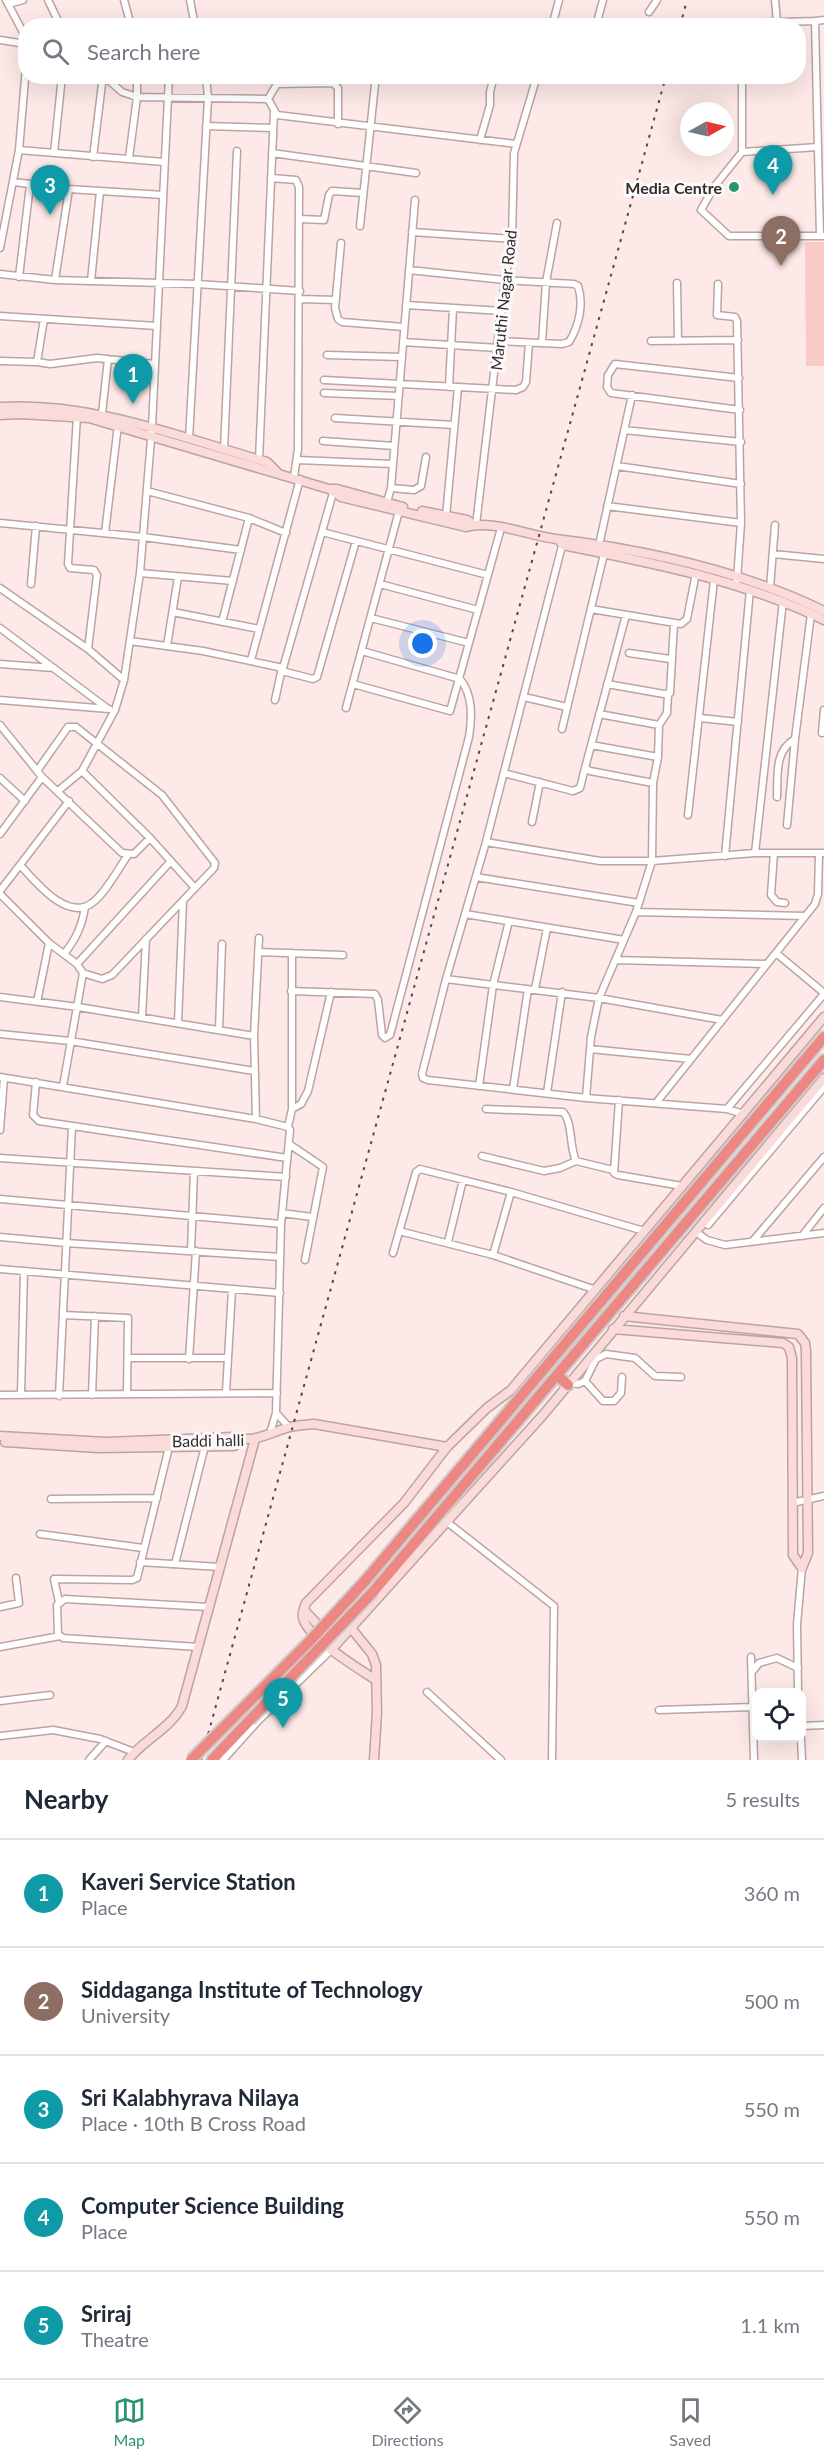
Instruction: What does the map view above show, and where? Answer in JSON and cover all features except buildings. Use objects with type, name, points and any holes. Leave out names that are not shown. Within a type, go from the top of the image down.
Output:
[{"type":"highway","points":[[191,1760],[309,1642],[365,1581],[824,1037]]},
{"type":"highway","points":[[212,1760],[373,1592],[557,1375],[767,1137],[824,1060]]},
{"type":"highway","points":[[557,1375],[568,1384]]},
{"type":"street","points":[[18,23],[7,2],[22,0]]},
{"type":"street","points":[[48,0],[57,18]]},
{"type":"street","points":[[124,0],[129,18]]},
{"type":"street","points":[[190,0],[193,18]]},
{"type":"street","points":[[554,18],[559,0]]},
{"type":"street","points":[[598,18],[603,0]]},
{"type":"street","points":[[649,12],[657,0]]},
{"type":"street","points":[[775,0],[777,18]]},
{"type":"street","points":[[806,21],[821,21]]},
{"type":"street","points":[[742,84],[742,152],[714,187],[701,210],[729,236],[822,236],[815,21],[821,21]]},
{"type":"street","points":[[0,40],[18,43]]},
{"type":"street","points":[[0,248],[3,210],[14,182],[19,150],[25,84]]},
{"type":"street","points":[[54,153],[61,84]]},
{"type":"street","points":[[93,158],[102,84]]},
{"type":"street","points":[[112,84],[122,92],[137,97],[268,99]]},
{"type":"street","points":[[129,158],[137,84]]},
{"type":"street","points":[[58,791],[82,771],[98,742],[124,680],[140,573],[147,491],[168,84]]},
{"type":"street","points":[[189,439],[208,98],[207,84]]},
{"type":"street","points":[[268,99],[277,84]]},
{"type":"street","points":[[334,84],[338,88],[338,124]]},
{"type":"street","points":[[360,226],[375,84]]},
{"type":"street","points":[[480,140],[490,105],[489,92],[492,84]]},
{"type":"street","name":"Maruthi Nagar Road","points":[[475,525],[512,239],[512,177],[516,144],[535,84]]},
{"type":"street","points":[[268,99],[277,115],[516,144]]},
{"type":"street","points":[[259,460],[274,111]]},
{"type":"street","points":[[206,126],[273,128]]},
{"type":"street","points":[[742,152],[818,147]]},
{"type":"street","points":[[19,150],[93,158],[129,158],[164,162]]},
{"type":"street","points":[[224,450],[237,151]]},
{"type":"street","points":[[272,153],[416,173]]},
{"type":"street","points":[[251,660],[286,532],[297,478],[298,460],[299,187],[296,180],[270,178]]},
{"type":"street","points":[[14,182],[69,189],[163,195]]},
{"type":"street","points":[[19,277],[30,185]]},
{"type":"street","points":[[55,280],[69,189]]},
{"type":"street","points":[[91,281],[100,191]]},
{"type":"street","points":[[300,219],[324,220],[329,195],[332,191],[363,193]]},
{"type":"street","points":[[387,502],[391,488],[415,200]]},
{"type":"street","points":[[542,343],[546,282],[557,223]]},
{"type":"street","points":[[412,232],[512,239]]},
{"type":"street","points":[[341,243],[336,317],[340,321],[404,327]]},
{"type":"street","points":[[403,342],[452,345],[542,343],[562,345],[569,342],[577,326],[580,306],[578,286],[409,270]]},
{"type":"street","points":[[0,274],[55,280],[197,284],[300,291]]},
{"type":"street","points":[[677,283],[678,341]]},
{"type":"street","points":[[718,284],[717,315],[737,319],[741,442],[741,523],[737,581]]},
{"type":"street","points":[[300,299],[336,300]]},
{"type":"street","points":[[406,305],[502,311]]},
{"type":"street","points":[[449,387],[453,308]]},
{"type":"street","points":[[0,316],[157,326]]},
{"type":"street","points":[[37,362],[44,319]]},
{"type":"street","points":[[651,341],[738,340]]},
{"type":"street","points":[[324,380],[516,390],[523,387],[526,382],[529,343]]},
{"type":"street","points":[[327,355],[402,357]]},
{"type":"street","points":[[0,361],[50,364],[108,359],[155,364]]},
{"type":"street","points":[[102,414],[108,359]]},
{"type":"street","points":[[739,378],[615,364],[608,375],[607,387],[611,393],[740,410]]},
{"type":"street","points":[[446,516],[458,387]]},
{"type":"street","points":[[324,393],[399,396]]},
{"type":"street","points":[[599,545],[632,395]]},
{"type":"street","points":[[0,407],[52,407],[102,414],[331,491],[399,511],[466,527],[475,525],[501,528],[562,541],[604,554],[696,573],[714,580],[737,581],[750,590],[783,601],[824,620]]},
{"type":"street","points":[[0,416],[20,414],[77,416],[189,439],[267,462],[278,473]]},
{"type":"street","points":[[77,416],[69,567],[94,570],[97,575],[88,650]]},
{"type":"street","points":[[335,418],[454,425]]},
{"type":"street","points":[[105,533],[118,425]]},
{"type":"street","points":[[624,430],[741,442]]},
{"type":"street","points":[[323,441],[394,446]]},
{"type":"street","points":[[391,488],[414,490],[421,486],[426,457]]},
{"type":"street","points":[[298,460],[392,464]]},
{"type":"street","points":[[617,466],[741,483]]},
{"type":"street","points":[[331,491],[337,489],[467,520],[475,525]]},
{"type":"street","points":[[147,491],[249,518],[286,532]]},
{"type":"street","points":[[275,700],[322,532],[331,491]]},
{"type":"street","points":[[608,506],[741,523]]},
{"type":"street","points":[[346,708],[399,511]]},
{"type":"street","points":[[222,622],[249,518]]},
{"type":"street","points":[[0,523],[143,537],[241,550]]},
{"type":"street","points":[[770,588],[775,525]]},
{"type":"street","points":[[31,584],[36,526]]},
{"type":"street","points":[[353,684],[448,711],[451,709],[501,528]]},
{"type":"street","points":[[322,532],[488,575]]},
{"type":"street","points":[[130,641],[251,660],[314,679],[317,677],[356,541]]},
{"type":"street","points":[[562,541],[664,557],[737,581],[770,588],[824,611]]},
{"type":"street","points":[[562,541],[486,842],[446,979],[422,1074],[423,1078],[586,1098],[727,1109],[744,1114]]},
{"type":"street","points":[[562,729],[604,554]]},
{"type":"street","points":[[773,554],[824,560]]},
{"type":"street","points":[[140,573],[233,581]]},
{"type":"street","points":[[591,609],[681,624],[687,619],[696,573]]},
{"type":"street","points":[[167,646],[178,577]]},
{"type":"street","points":[[688,815],[714,580]]},
{"type":"street","points":[[380,584],[478,610]]},
{"type":"street","points":[[0,588],[88,650],[124,680]]},
{"type":"street","points":[[725,856],[750,590]]},
{"type":"street","points":[[756,853],[783,601]]},
{"type":"street","points":[[173,612],[259,629]]},
{"type":"street","points":[[787,825],[811,614]]},
{"type":"street","points":[[504,773],[576,790],[580,788],[626,615]]},
{"type":"street","points":[[371,618],[469,643]]},
{"type":"street","points":[[586,1098],[590,1049],[599,998],[636,912],[652,861],[653,783],[658,757],[659,725],[668,713],[674,623]]},
{"type":"street","points":[[0,628],[112,710]]},
{"type":"street","points":[[291,991],[375,994],[378,1000],[381,1035],[385,1038],[390,1035],[469,737],[470,700],[460,679],[362,651]]},
{"type":"street","points":[[629,653],[670,659]]},
{"type":"street","points":[[0,664],[55,668]]},
{"type":"street","points":[[607,684],[668,694]]},
{"type":"street","points":[[524,697],[567,707]]},
{"type":"street","points":[[0,700],[112,710]]},
{"type":"street","points":[[822,733],[824,710]]},
{"type":"street","points":[[599,714],[659,725]]},
{"type":"street","points":[[700,718],[738,722]]},
{"type":"street","points":[[0,725],[42,777],[122,853],[134,854],[150,838]]},
{"type":"street","points":[[37,771],[68,728],[76,727],[98,742],[162,795],[215,863],[214,868],[108,977],[97,978],[83,973],[77,964],[49,944],[0,892],[69,801]]},
{"type":"street","points":[[777,797],[779,754],[785,745],[795,740]]},
{"type":"street","points":[[591,745],[658,757]]},
{"type":"street","points":[[585,768],[590,771],[653,783]]},
{"type":"street","points":[[82,771],[150,838],[195,888]]},
{"type":"street","points":[[1,829],[42,777]]},
{"type":"street","points":[[0,778],[25,801]]},
{"type":"street","points":[[532,822],[540,782]]},
{"type":"street","points":[[486,842],[600,861],[652,861],[756,853],[822,853],[821,899],[656,1103]]},
{"type":"street","points":[[774,854],[771,895],[777,902],[785,903]]},
{"type":"street","points":[[20,865],[53,897],[65,906],[76,908],[85,907],[97,898],[128,855]]},
{"type":"street","points":[[77,964],[171,861]]},
{"type":"street","points":[[476,877],[639,903]]},
{"type":"street","points":[[178,1023],[183,900]]},
{"type":"street","points":[[64,954],[77,938],[83,922],[85,907]]},
{"type":"street","points":[[636,912],[805,916]]},
{"type":"street","points":[[465,914],[624,940]]},
{"type":"street","points":[[479,1086],[493,985],[509,921]]},
{"type":"street","points":[[536,989],[547,928]]},
{"type":"street","points":[[256,1119],[254,1036],[259,938]]},
{"type":"street","points":[[142,1017],[147,939]]},
{"type":"street","points":[[37,1002],[49,944]]},
{"type":"street","points":[[219,1030],[222,944]]},
{"type":"street","points":[[258,952],[343,956]]},
{"type":"street","points":[[270,1434],[276,1413],[281,1224],[289,1144],[288,1127],[292,1109],[292,953]]},
{"type":"street","points":[[727,1109],[824,993],[776,953]]},
{"type":"street","points":[[616,960],[767,964]]},
{"type":"street","points":[[63,1086],[83,973]]},
{"type":"street","points":[[446,979],[562,992],[722,1020]]},
{"type":"street","points":[[513,1089],[528,989]]},
{"type":"street","points":[[292,1109],[301,1104],[308,1091],[331,992]]},
{"type":"street","points":[[547,1093],[562,992]]},
{"type":"street","points":[[0,997],[78,1007],[254,1036]]},
{"type":"street","points":[[376,1680],[304,1623],[302,1615],[306,1603],[404,1503],[447,1447],[488,1408],[511,1390],[824,1017]]},
{"type":"street","points":[[0,1034],[70,1041],[254,1071]]},
{"type":"street","points":[[590,1049],[691,1059]]},
{"type":"street","points":[[0,1130],[2,1078],[63,1086],[286,1124],[288,1127]]},
{"type":"street","points":[[223,1760],[259,1720],[334,1647],[447,1522],[568,1384],[696,1232],[767,1137],[824,1078]]},
{"type":"street","points":[[36,1082],[34,1118],[39,1121],[287,1158]]},
{"type":"street","points":[[708,1225],[824,1087]]},
{"type":"street","points":[[613,1170],[619,1100]]},
{"type":"street","points":[[486,1109],[563,1112],[567,1117],[572,1151],[576,1161]]},
{"type":"street","points":[[59,1396],[66,1205],[72,1126]]},
{"type":"street","points":[[289,1144],[323,1167],[305,1260]]},
{"type":"street","points":[[482,1156],[544,1171],[560,1168],[576,1161],[613,1170],[618,1175],[682,1186]]},
{"type":"street","points":[[752,1242],[824,1157]]},
{"type":"street","points":[[0,1158],[286,1177]]},
{"type":"street","points":[[393,1253],[418,1170],[511,1192],[644,1231]]},
{"type":"street","points":[[189,1359],[194,1287],[194,1171]]},
{"type":"street","points":[[448,1242],[463,1180]]},
{"type":"street","points":[[493,1254],[511,1192]]},
{"type":"street","points":[[0,1199],[281,1224]]},
{"type":"street","points":[[801,1236],[824,1208]]},
{"type":"street","points":[[282,1213],[312,1217]]},
{"type":"street","points":[[399,1231],[493,1254],[596,1290]]},
{"type":"street","points":[[696,1232],[714,1243],[725,1245],[824,1233]]},
{"type":"street","points":[[0,1237],[66,1244],[280,1257]]},
{"type":"street","points":[[0,1269],[280,1293]]},
{"type":"street","points":[[21,1395],[24,1271]]},
{"type":"street","points":[[226,1392],[232,1290]]},
{"type":"street","points":[[63,1315],[125,1316],[130,1320],[127,1394]]},
{"type":"street","points":[[92,1395],[95,1316]]},
{"type":"street","points":[[624,1316],[798,1334],[802,1338],[806,1351],[808,1553],[802,1568],[797,1624],[798,1688]]},
{"type":"street","points":[[613,1329],[783,1343],[789,1347],[792,1358],[793,1554],[802,1568]]},
{"type":"street","points":[[568,1384],[585,1381],[596,1359],[606,1354],[635,1358],[655,1376],[681,1377]]},
{"type":"street","points":[[128,1358],[228,1358]]},
{"type":"street","points":[[585,1381],[603,1401],[614,1401],[621,1393],[622,1377]]},
{"type":"street","points":[[0,1395],[277,1393]]},
{"type":"street","points":[[276,1413],[289,1427]]},
{"type":"street","name":"Baddi halli","points":[[0,1436],[106,1442],[234,1437],[242,1440],[255,1439],[289,1427],[314,1424],[447,1447]]},
{"type":"street","points":[[128,1760],[134,1752],[176,1718],[182,1706],[255,1439]]},
{"type":"street","points":[[0,1442],[98,1448],[234,1446],[242,1440]]},
{"type":"street","points":[[176,1564],[205,1446]]},
{"type":"street","points":[[60,1636],[57,1605],[59,1602],[54,1579],[132,1580],[138,1576],[169,1447]]},
{"type":"street","points":[[792,1503],[824,1496]]},
{"type":"street","points":[[51,1498],[157,1498]]},
{"type":"street","points":[[447,1522],[554,1606],[552,1760]]},
{"type":"street","points":[[40,1534],[143,1548]]},
{"type":"street","points":[[140,1562],[220,1567]]},
{"type":"street","points":[[0,1607],[19,1603],[16,1578]]},
{"type":"street","points":[[59,1602],[65,1599],[209,1607]]},
{"type":"street","points":[[351,1628],[372,1654],[376,1665],[377,1712],[374,1760]]},
{"type":"street","points":[[0,1647],[60,1636],[198,1647]]},
{"type":"street","points":[[751,1657],[752,1688]]},
{"type":"street","points":[[752,1672],[759,1663],[777,1658],[798,1668]]},
{"type":"street","points":[[428,1692],[501,1760]]},
{"type":"street","points":[[0,1701],[50,1695]]},
{"type":"street","points":[[659,1710],[752,1707]]},
{"type":"street","points":[[806,1726],[824,1725]]},
{"type":"street","points":[[0,1736],[53,1730],[106,1741],[134,1752]]},
{"type":"street","points":[[89,1760],[106,1741]]},
{"type":"street","points":[[754,1742],[754,1760]]},
{"type":"street","points":[[801,1742],[802,1760]]},
{"type":"shaded area","points":[[805,242],[824,242],[824,366],[806,366]]},
{"type":"railway","points":[[682,18],[687,0]]},
{"type":"railway","points":[[201,1760],[664,84]]},
{"type":"place","name":"Media Centre","points":[[734,187]]},
{"type":"place","name":"Computer Science Building","points":[[773,195]]},
{"type":"place","name":"Sri Kalabhyrava Nilaya","points":[[50,215]]},
{"type":"place","name":"Siddaganga Institute of Technology","points":[[781,266]]},
{"type":"place","name":"Kaveri Service Station","points":[[133,404]]},
{"type":"place","name":"Sriraj","points":[[283,1728]]}]
